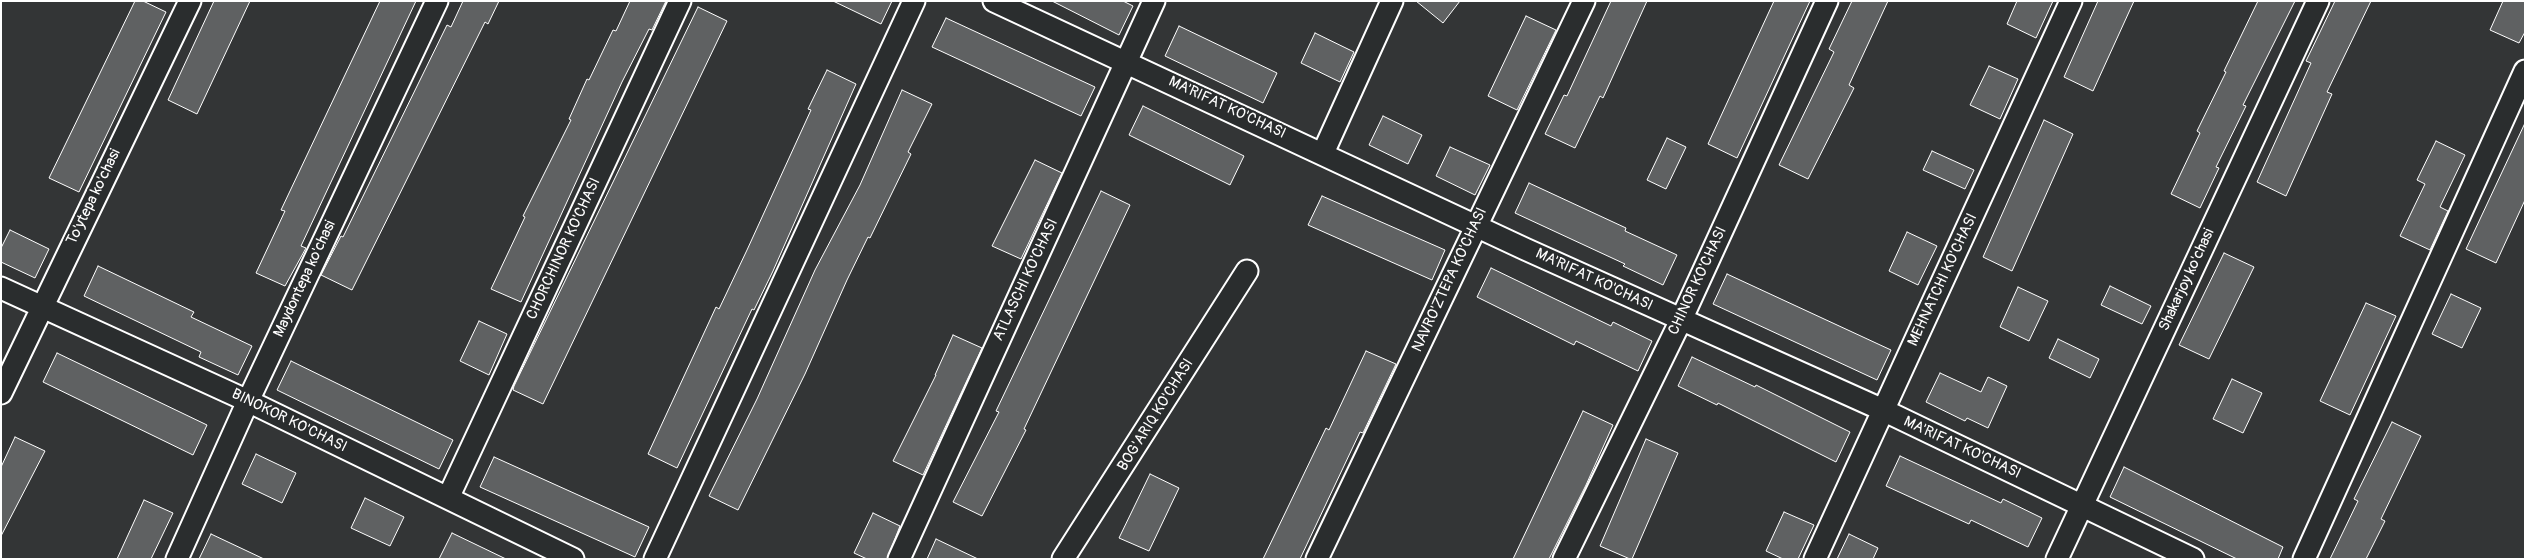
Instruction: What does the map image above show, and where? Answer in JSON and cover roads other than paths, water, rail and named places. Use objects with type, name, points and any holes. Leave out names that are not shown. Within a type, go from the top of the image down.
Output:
[{"type":"street","name":"To'ytepa ko'chasi","points":[[1,393],[41,306],[190,1]]},
{"type":"street","name":"Maydontepa ko'chasi","points":[[176,559],[248,401],[437,1]]},
{"type":"street","name":"CHORCHINOR KO'CHASI","points":[[448,498],[680,1]]},
{"type":"street","points":[[655,559],[914,1]]},
{"type":"street","name":"MA'RIFAT KO'CHASI","points":[[994,1],[1681,320],[1883,410],[2193,559]]},
{"type":"street","name":"ATLASCHI KO'CHASI","points":[[899,559],[1154,1]]},
{"type":"street","points":[[1322,153],[1392,1]]},
{"type":"street","name":"NAVRO'ZTEPA KO'CHASI","points":[[1317,559],[1475,225],[1584,1]]},
{"type":"street","name":"CHINOR KO'CHASI","points":[[1564,559],[1681,320],[1827,1]]},
{"type":"street","name":"MEHNATCHI KO'CHASI","points":[[1815,559],[2071,1]]},
{"type":"street","name":"Shakarjoy ko'chasi","points":[[2057,559],[2318,1]]},
{"type":"street","points":[[2304,559],[2525,71]]},
{"type":"street","name":"BOG'ARIQ KO'CHASI","points":[[1063,559],[1246,271]]},
{"type":"street","name":"BINOKOR KO'CHASI","points":[[1,288],[248,401],[573,559]]}]
